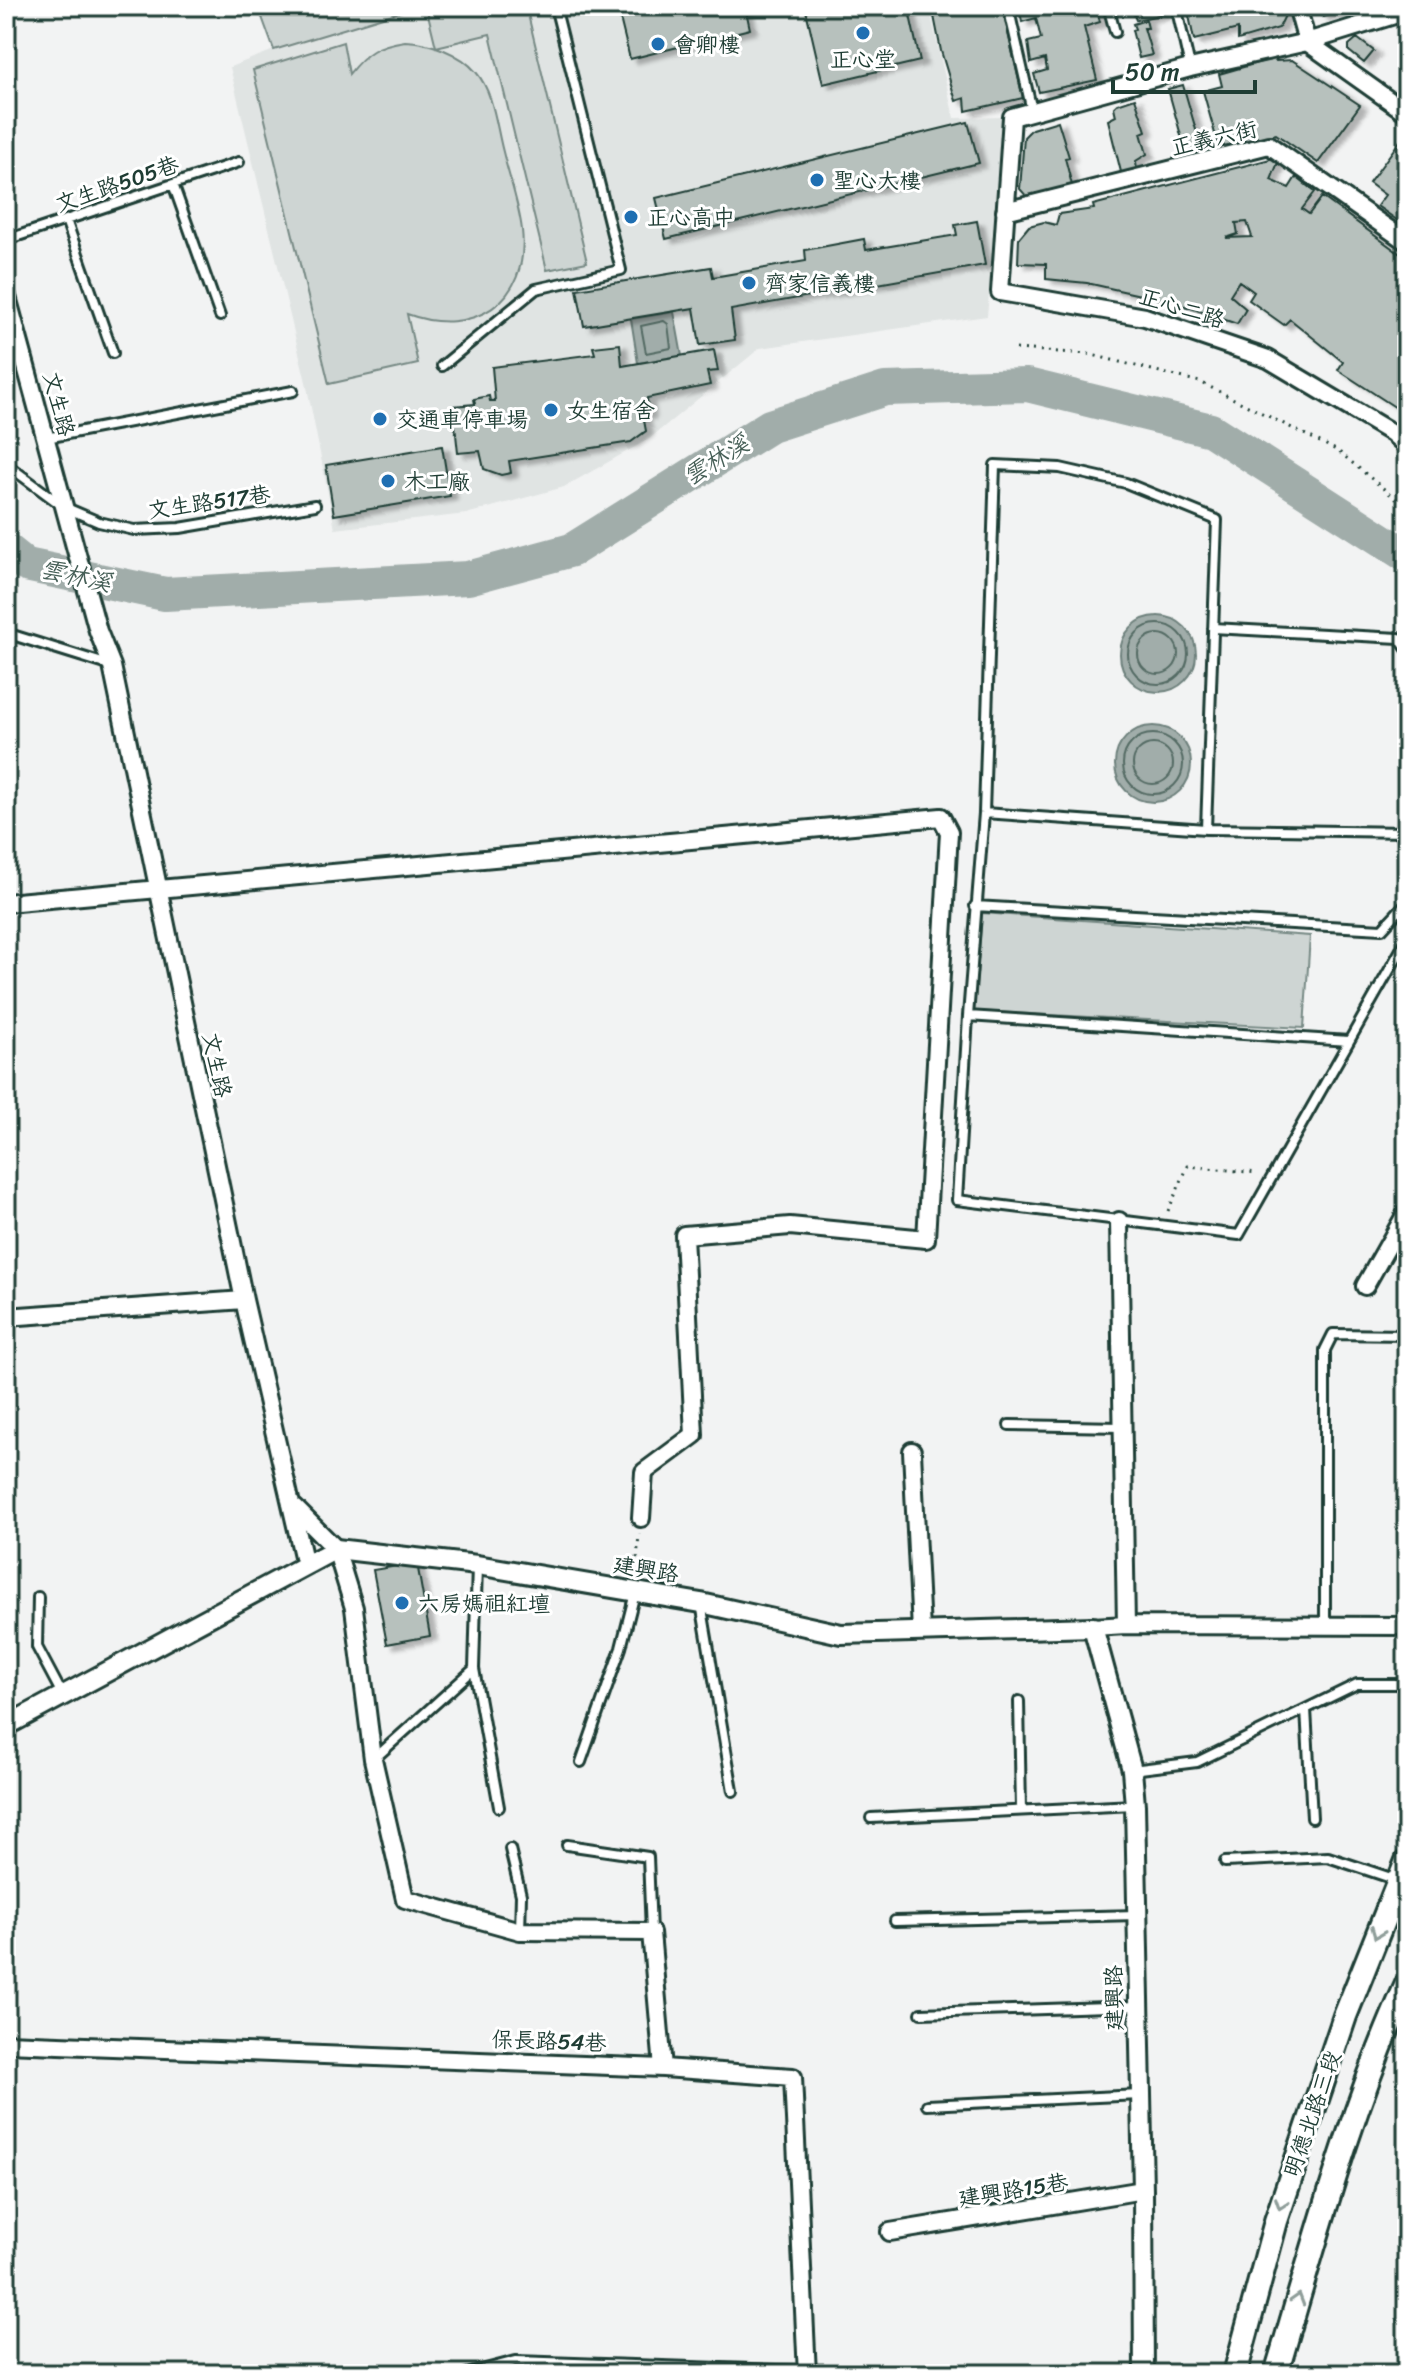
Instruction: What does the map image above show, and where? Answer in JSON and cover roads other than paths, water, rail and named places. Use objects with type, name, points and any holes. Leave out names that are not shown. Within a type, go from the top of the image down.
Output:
[{"type":"main road","name":"明德北路三段","points":[[1235,2374],[1276,2221],[1345,2016],[1402,1870]]},
{"type":"main road","name":"明德北路三段","points":[[1276,2374],[1333,2181],[1389,2024],[1407,1984]]},
{"type":"street","points":[[1297,6],[1307,42],[1407,113]]},
{"type":"street","points":[[1005,211],[1012,117],[1190,68],[1307,42],[1407,11]]},
{"type":"street","name":"正義六街","points":[[1005,211],[1269,145],[1407,242]]},
{"type":"street","name":"正心二路","points":[[1005,211],[1000,292],[1145,317],[1268,359],[1392,433],[1407,446]]},
{"type":"street","name":"文生路","points":[[6,293],[98,631],[112,666],[244,1300],[305,1565]]},
{"type":"street","points":[[6,903],[941,817],[949,832],[926,1239],[790,1226],[684,1235],[694,1435],[644,1472],[641,1518]]},
{"type":"street","points":[[1365,1286],[1407,1212]]},
{"type":"street","points":[[1119,1221],[1126,1625]]},
{"type":"street","points":[[6,1317],[244,1300]]},
{"type":"street","points":[[912,1451],[921,1631]]},
{"type":"street","points":[[294,1508],[336,1549],[354,1608],[373,1759],[405,1899],[520,1931],[651,1932],[663,2068]]},
{"type":"street","points":[[6,1726],[336,1549]]},
{"type":"street","name":"建興路","points":[[336,1549],[477,1565],[701,1603],[841,1634],[1126,1625],[1407,1626]]},
{"type":"street","name":"建興路","points":[[1093,1627],[1132,1770],[1135,1805],[1144,2374]]},
{"type":"street","name":"保長路54巷","points":[[6,2043],[663,2068],[793,2077],[807,2372]]},
{"type":"street","name":"建興路15巷","points":[[890,2232],[1143,2190]]},
{"type":"lane","points":[[442,366],[536,289],[621,270],[555,6]]},
{"type":"lane","points":[[1008,6],[1032,111]]},
{"type":"lane","points":[[1108,6],[1115,32]]},
{"type":"lane","points":[[1176,6],[1190,68]]},
{"type":"lane","name":"文生路505巷","points":[[6,240],[239,162]]},
{"type":"lane","points":[[173,184],[220,316]]},
{"type":"lane","points":[[66,220],[113,353]]},
{"type":"lane","points":[[46,438],[293,391]]},
{"type":"lane","name":"文生路517巷","points":[[6,464],[64,507],[99,522],[134,530],[180,528],[315,505]]},
{"type":"lane","points":[[1206,829],[1217,520],[1126,483],[1060,468],[995,465],[984,813],[975,906],[957,1200],[1239,1235],[1407,939]]},
{"type":"lane","points":[[1213,628],[1399,638],[1407,649]]},
{"type":"lane","points":[[6,633],[112,666]]},
{"type":"lane","points":[[984,813],[1206,829],[1407,832]]},
{"type":"lane","points":[[975,906],[1382,929],[1407,902]]},
{"type":"lane","points":[[968,1016],[1349,1041]]},
{"type":"lane","points":[[1325,1625],[1325,1350],[1333,1334],[1407,1335]]},
{"type":"lane","points":[[1009,1425],[1122,1427]]},
{"type":"lane","points":[[477,1565],[474,1669],[499,1807]]},
{"type":"lane","points":[[581,1762],[621,1648],[635,1593]]},
{"type":"lane","points":[[38,1597],[37,1647],[62,1696]]},
{"type":"lane","points":[[701,1603],[733,1791]]},
{"type":"lane","points":[[373,1759],[474,1669]]},
{"type":"lane","points":[[1132,1770],[1197,1762],[1357,1684],[1407,1684]]},
{"type":"lane","points":[[1019,1701],[1021,1810]]},
{"type":"lane","points":[[1306,1709],[1312,1818]]},
{"type":"lane","points":[[871,1818],[1135,1805]]},
{"type":"lane","points":[[567,1845],[648,1857],[651,1932]]},
{"type":"lane","points":[[510,1849],[521,1895],[520,1931]]},
{"type":"lane","points":[[1225,1862],[1328,1857],[1402,1870]]},
{"type":"lane","points":[[895,1921],[1137,1915]]},
{"type":"lane","points":[[921,2013],[1139,2006]]},
{"type":"lane","points":[[927,2105],[1140,2095]]},
{"type":"lane","points":[[466,2374],[516,2361],[807,2372]]},
{"type":"water","points":[[674,312],[682,356],[638,363],[631,319]]},
{"type":"water","points":[[1151,616],[1165,616],[1179,622],[1190,633],[1196,654],[1193,669],[1185,681],[1165,692],[1151,692],[1137,686],[1126,675],[1120,661],[1120,647],[1126,633],[1137,622]]},
{"type":"water","points":[[1146,726],[1160,726],[1174,732],[1185,743],[1191,764],[1188,779],[1180,791],[1160,802],[1146,802],[1132,796],[1121,785],[1115,771],[1115,757],[1121,743],[1132,732]]},
{"type":"waterway","name":"雲林溪","points":[[6,549],[26,565],[165,594],[468,578],[572,550],[770,426],[885,389],[1027,385],[1211,430],[1407,556]]},
{"type":"place","name":"正心堂","points":[[863,33]]},
{"type":"place","name":"會卿樓","points":[[658,44]]},
{"type":"place","name":"聖心大樓","points":[[817,180]]},
{"type":"place","name":"正心高中","points":[[631,217]]},
{"type":"place","name":"齊家信義樓","points":[[749,283]]},
{"type":"place","name":"女生宿舍","points":[[551,410]]},
{"type":"place","name":"交通車停車場","points":[[380,419]]},
{"type":"place","name":"木工廠","points":[[388,481]]},
{"type":"place","name":"六房媽祖紅壇","points":[[402,1603]]}]
